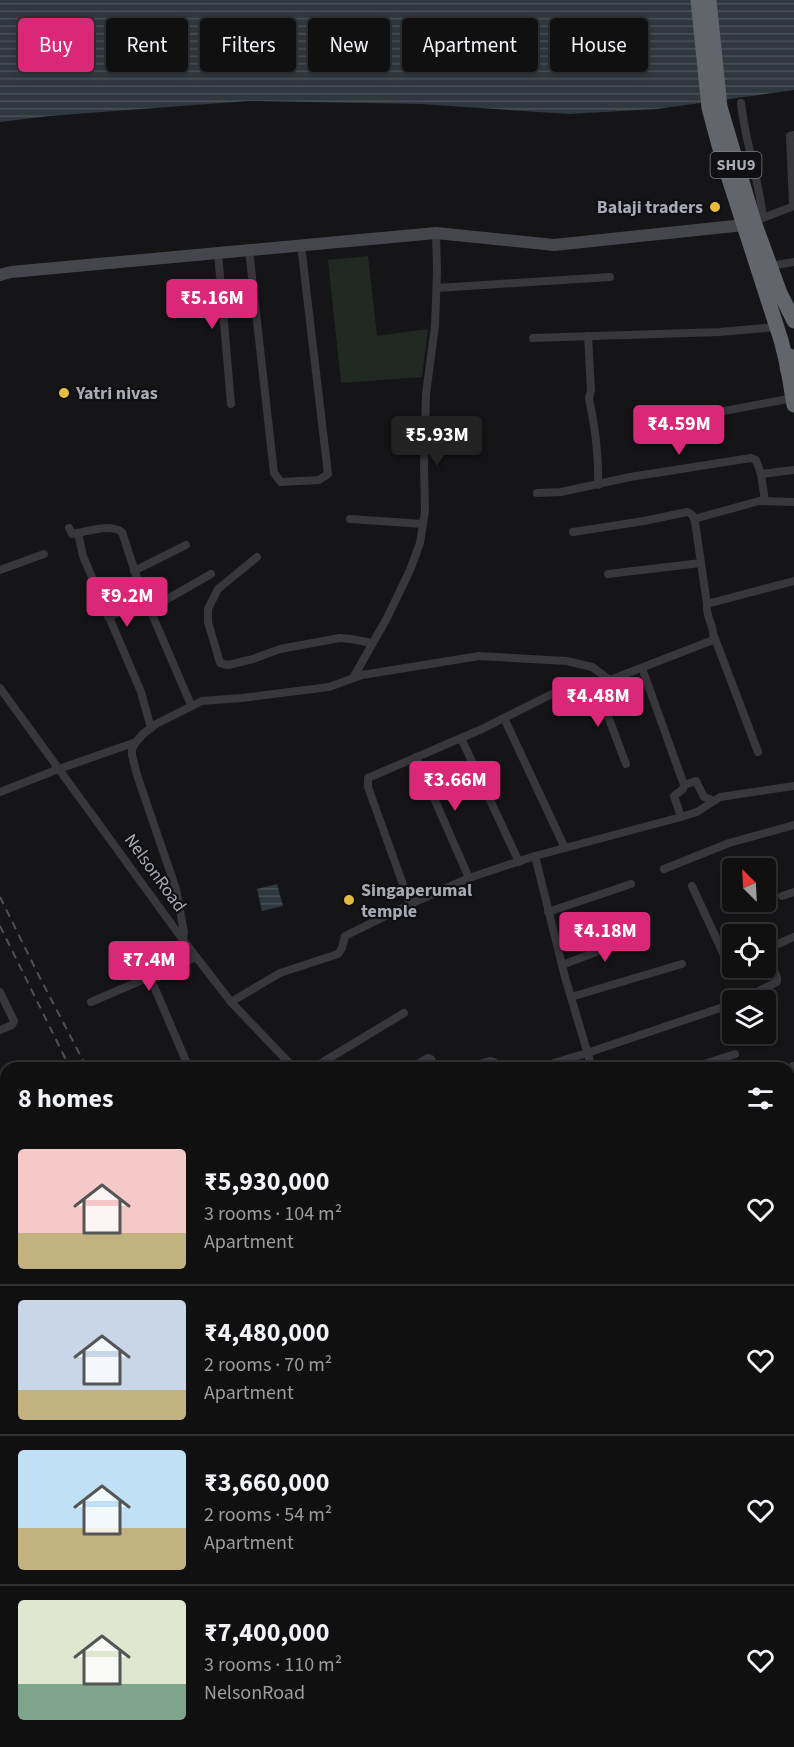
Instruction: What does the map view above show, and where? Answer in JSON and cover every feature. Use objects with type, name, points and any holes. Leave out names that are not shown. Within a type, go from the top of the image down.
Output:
[{"type":"highway","name":"SHU9","points":[[698,0],[714,108],[770,266],[794,321]]},
{"type":"highway","name":"SHU9","points":[[709,0],[714,108]]},
{"type":"highway","name":"SHU9","points":[[754,222],[777,327],[791,368],[793,402]]},
{"type":"main road","points":[[0,275],[11,272],[436,233],[554,245],[754,222]]},
{"type":"street","points":[[741,103],[744,127],[760,196],[754,222]]},
{"type":"street","points":[[754,222],[794,206],[790,136],[794,135]]},
{"type":"street","points":[[353,678],[387,618],[420,543],[423,524],[426,394],[435,326],[436,233]]},
{"type":"street","points":[[249,250],[274,473],[281,482],[320,480],[328,474],[301,245]]},
{"type":"street","points":[[218,253],[231,404]]},
{"type":"street","points":[[770,266],[794,262]]},
{"type":"street","points":[[436,288],[610,277]]},
{"type":"street","points":[[533,338],[720,332],[777,327]]},
{"type":"street","points":[[588,336],[591,391],[589,398],[599,469],[598,485]]},
{"type":"street","points":[[655,424],[793,402]]},
{"type":"street","points":[[537,493],[561,492],[630,477],[751,458],[756,460],[761,474],[765,501]]},
{"type":"street","points":[[761,474],[794,470]]},
{"type":"street","points":[[694,519],[765,501],[794,502]]},
{"type":"street","points":[[573,532],[687,512],[693,515],[707,604],[706,612],[758,752]]},
{"type":"street","points":[[350,519],[423,524]]},
{"type":"street","points":[[69,528],[72,534],[106,528],[122,532],[148,605],[191,705]]},
{"type":"street","points":[[78,533],[83,556],[141,692],[151,728]]},
{"type":"street","points":[[135,571],[186,545]]},
{"type":"street","points":[[0,570],[44,554]]},
{"type":"street","points":[[257,557],[218,589],[208,609],[208,622],[220,663],[228,665],[280,649],[340,638],[372,644]]},
{"type":"street","points":[[608,574],[701,563]]},
{"type":"street","points":[[108,617],[148,605],[211,574]]},
{"type":"street","points":[[707,604],[794,581]]},
{"type":"street","points":[[410,904],[367,781],[369,776],[461,738],[556,692],[576,685],[610,680],[711,641],[714,636]]},
{"type":"street","points":[[183,940],[183,925],[176,889],[132,755],[136,742],[151,728],[191,705],[209,699],[242,698],[328,687],[353,678],[485,656],[567,661],[592,667],[610,680]]},
{"type":"street","points":[[642,668],[684,785],[683,789],[674,796],[681,817]]},
{"type":"street","points":[[595,682],[626,764]]},
{"type":"street","name":"NelsonRoad","points":[[0,688],[196,957],[231,1002],[288,1062]]},
{"type":"street","points":[[504,718],[566,848]]},
{"type":"street","points":[[461,738],[519,862]]},
{"type":"street","points":[[0,792],[136,742]]},
{"type":"street","points":[[416,757],[469,878]]},
{"type":"street","points":[[684,785],[696,781],[704,797],[710,799],[711,802]]},
{"type":"street","points":[[231,1002],[280,973],[338,954],[345,936],[469,878],[535,856],[697,812],[710,805],[711,802],[728,795],[794,786]]},
{"type":"street","points":[[664,869],[729,843],[794,825]]},
{"type":"street","points":[[535,856],[589,1062]]},
{"type":"street","points":[[548,912],[631,884]]},
{"type":"street","points":[[692,886],[722,951]]},
{"type":"street","points":[[782,896],[794,892]]},
{"type":"street","points":[[562,965],[639,936]]},
{"type":"street","points":[[776,945],[794,937]]},
{"type":"street","points":[[91,1002],[196,957]]},
{"type":"street","points":[[571,997],[682,964]]},
{"type":"street","points":[[150,976],[186,1062]]},
{"type":"street","points":[[760,990],[778,981],[776,976]]},
{"type":"street","points":[[0,992],[14,1021],[12,1025],[0,1030]]},
{"type":"street","points":[[557,1062],[722,1007]]},
{"type":"street","points":[[323,1062],[404,1013]]},
{"type":"street","points":[[710,1062],[735,1054]]},
{"type":"shaded area","points":[[0,0],[794,0],[794,90],[657,109],[569,114],[420,104],[248,101],[49,116],[0,122]]},
{"type":"shaded area","points":[[368,256],[377,336],[428,329],[422,377],[341,383],[328,260]]},
{"type":"shaded area","points":[[277,884],[283,906],[262,911],[257,889]]},
{"type":"railway","points":[[0,897],[84,1062]]},
{"type":"railway","points":[[0,926],[67,1062]]},
{"type":"place","name":"Balaji traders","points":[[715,207]]},
{"type":"place","name":"Yatri nivas","points":[[64,393]]},
{"type":"place","name":"Singaperumal temple","points":[[349,900]]}]
